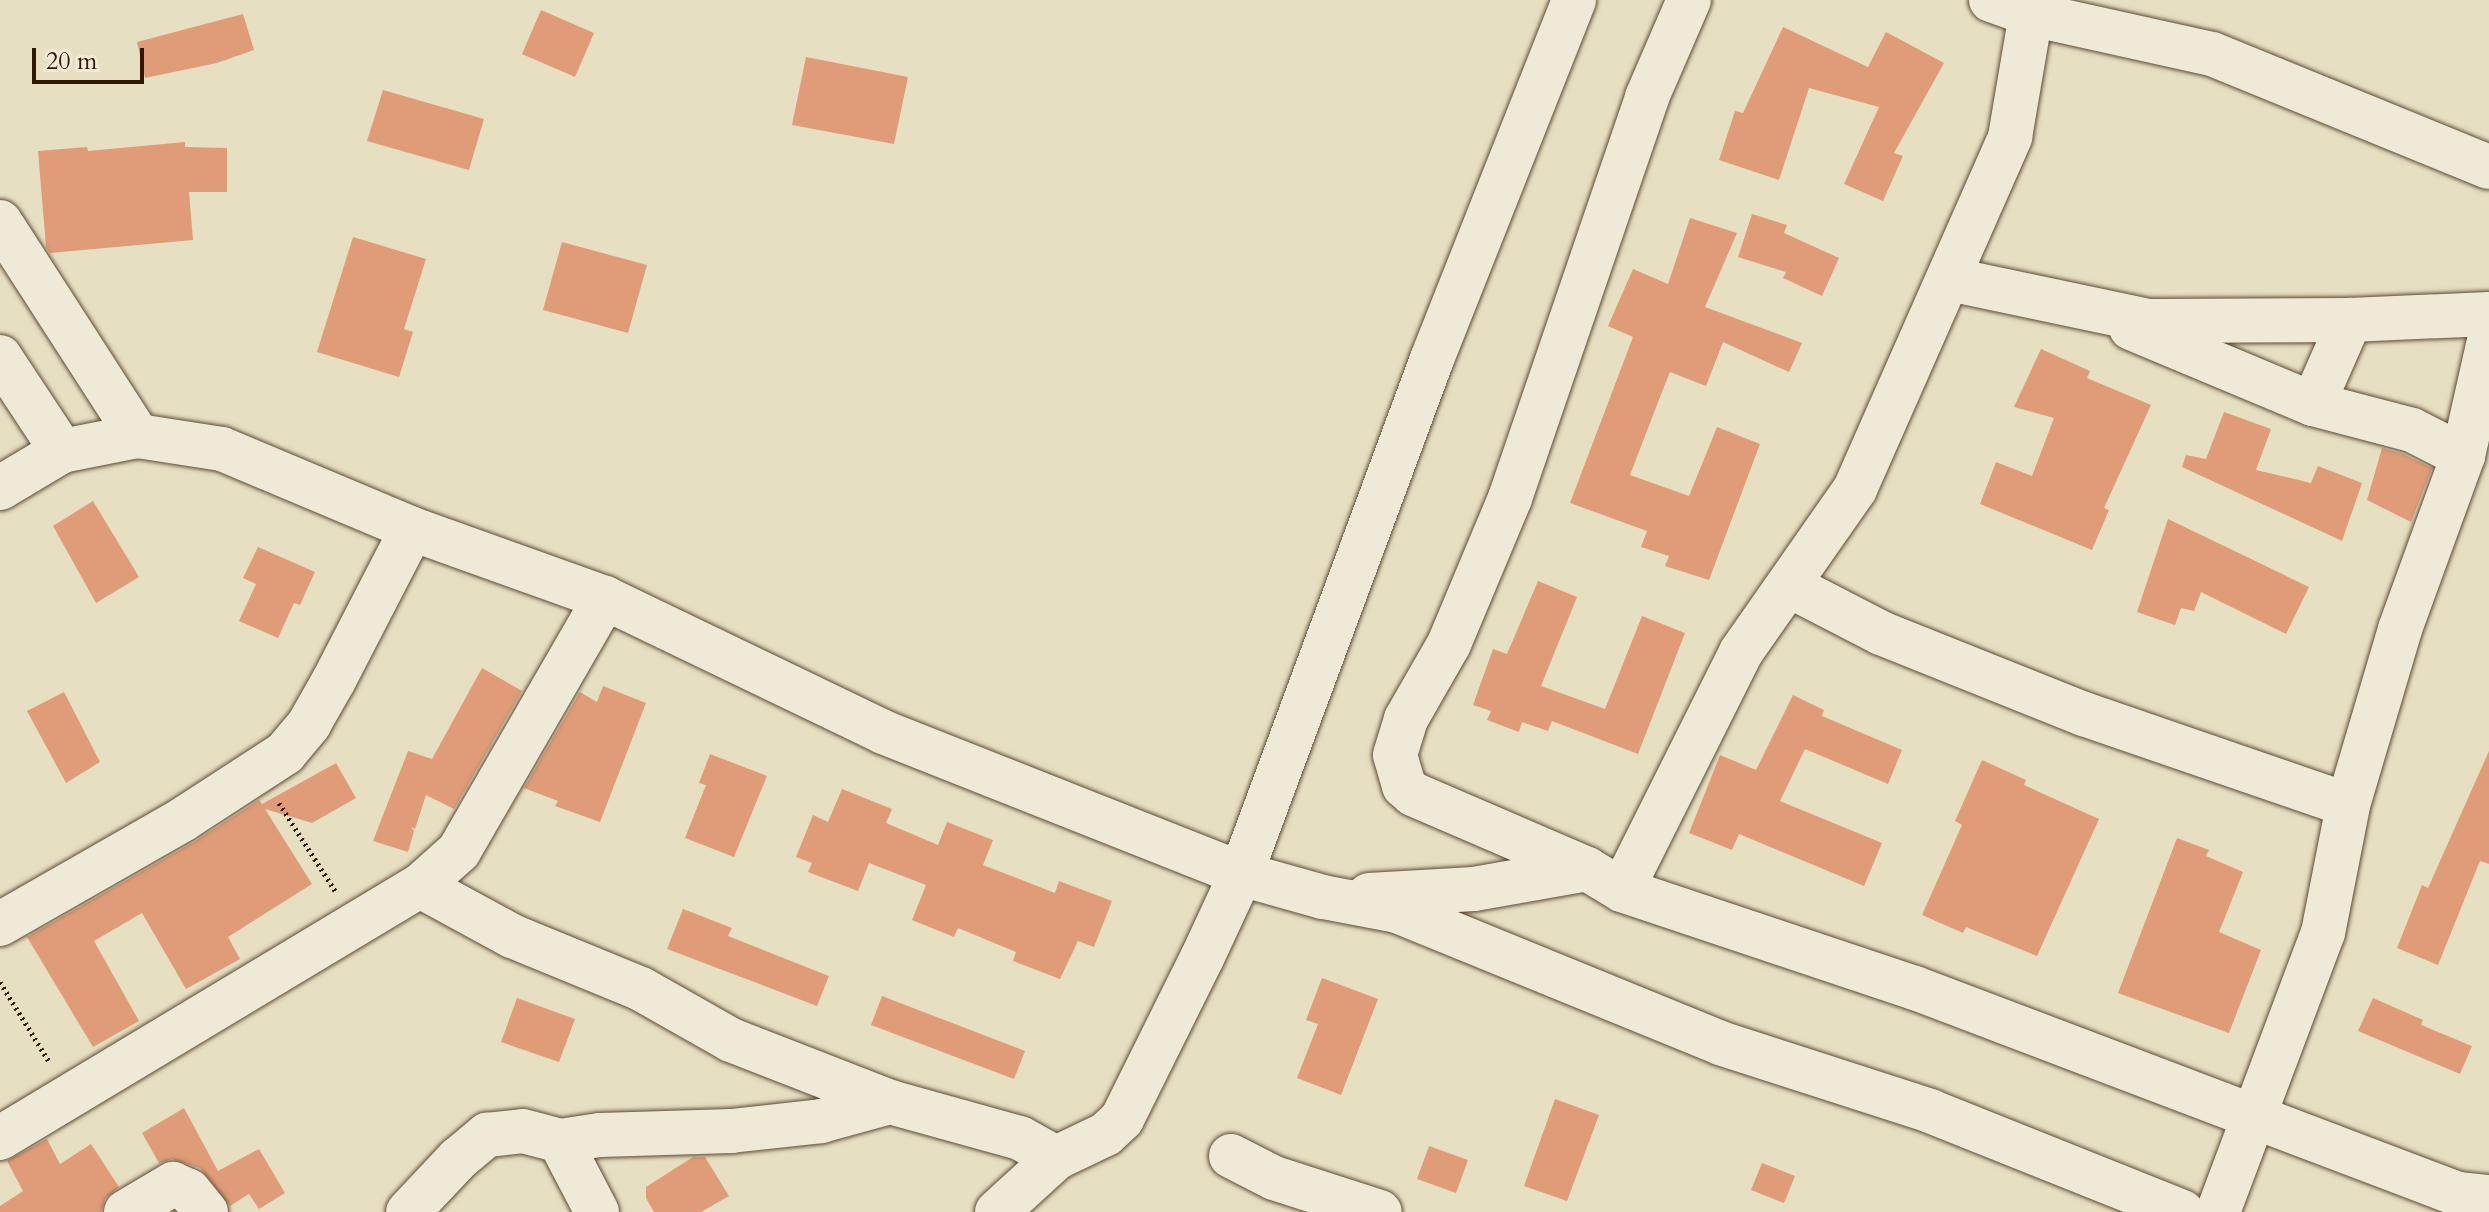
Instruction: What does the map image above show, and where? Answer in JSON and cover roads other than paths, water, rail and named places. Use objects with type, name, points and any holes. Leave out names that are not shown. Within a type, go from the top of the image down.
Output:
[{"type":"street","points":[[997,1212],[1056,1158],[1106,1134],[1122,1119],[1241,874],[1432,359],[1574,0]]},
{"type":"street","points":[[1689,0],[1641,111],[1510,498],[1449,644],[1406,719],[1395,755],[1404,786],[1413,794],[1604,879],[1915,988],[2458,1194],[2489,1197]]},
{"type":"street","points":[[1991,0],[2034,7],[2212,54],[2489,167]]},
{"type":"street","points":[[1604,879],[1741,652],[1855,489],[2010,137],[2034,7]]},
{"type":"street","points":[[0,222],[138,436]]},
{"type":"street","points":[[1949,279],[2149,321],[2350,320],[2489,314]]},
{"type":"street","points":[[2084,307],[2313,404],[2412,430],[2463,456]]},
{"type":"street","points":[[2313,404],[2350,320]]},
{"type":"street","points":[[2218,1212],[2252,1114],[2293,1018],[2323,933],[2348,805],[2400,629],[2463,456],[2489,341]]},
{"type":"street","points":[[0,357],[62,451]]},
{"type":"street","points":[[0,488],[62,451],[138,436],[222,449],[412,529],[605,598],[883,732],[1241,874],[1323,897],[1397,911],[1720,1043],[1930,1111],[2183,1212]]},
{"type":"street","points":[[0,924],[259,772],[285,753],[309,724],[412,529]]},
{"type":"street","points":[[1790,586],[1881,633],[2084,714],[2348,805]]},
{"type":"street","points":[[0,1138],[230,1002],[355,922],[420,886],[459,851],[605,598]]},
{"type":"street","points":[[1323,897],[1604,879]]},
{"type":"street","points":[[420,886],[512,936],[641,989],[731,1040],[890,1102],[1020,1138],[1056,1158]]},
{"type":"street","points":[[408,1212],[458,1159],[487,1135],[523,1131],[560,1141],[600,1135],[731,1131],[821,1121],[890,1102]]},
{"type":"street","points":[[560,1141],[597,1212]]},
{"type":"street","points":[[1231,1156],[1274,1178],[1380,1212]]},
{"type":"street","points":[[126,1212],[173,1184],[189,1191],[206,1212]]}]
